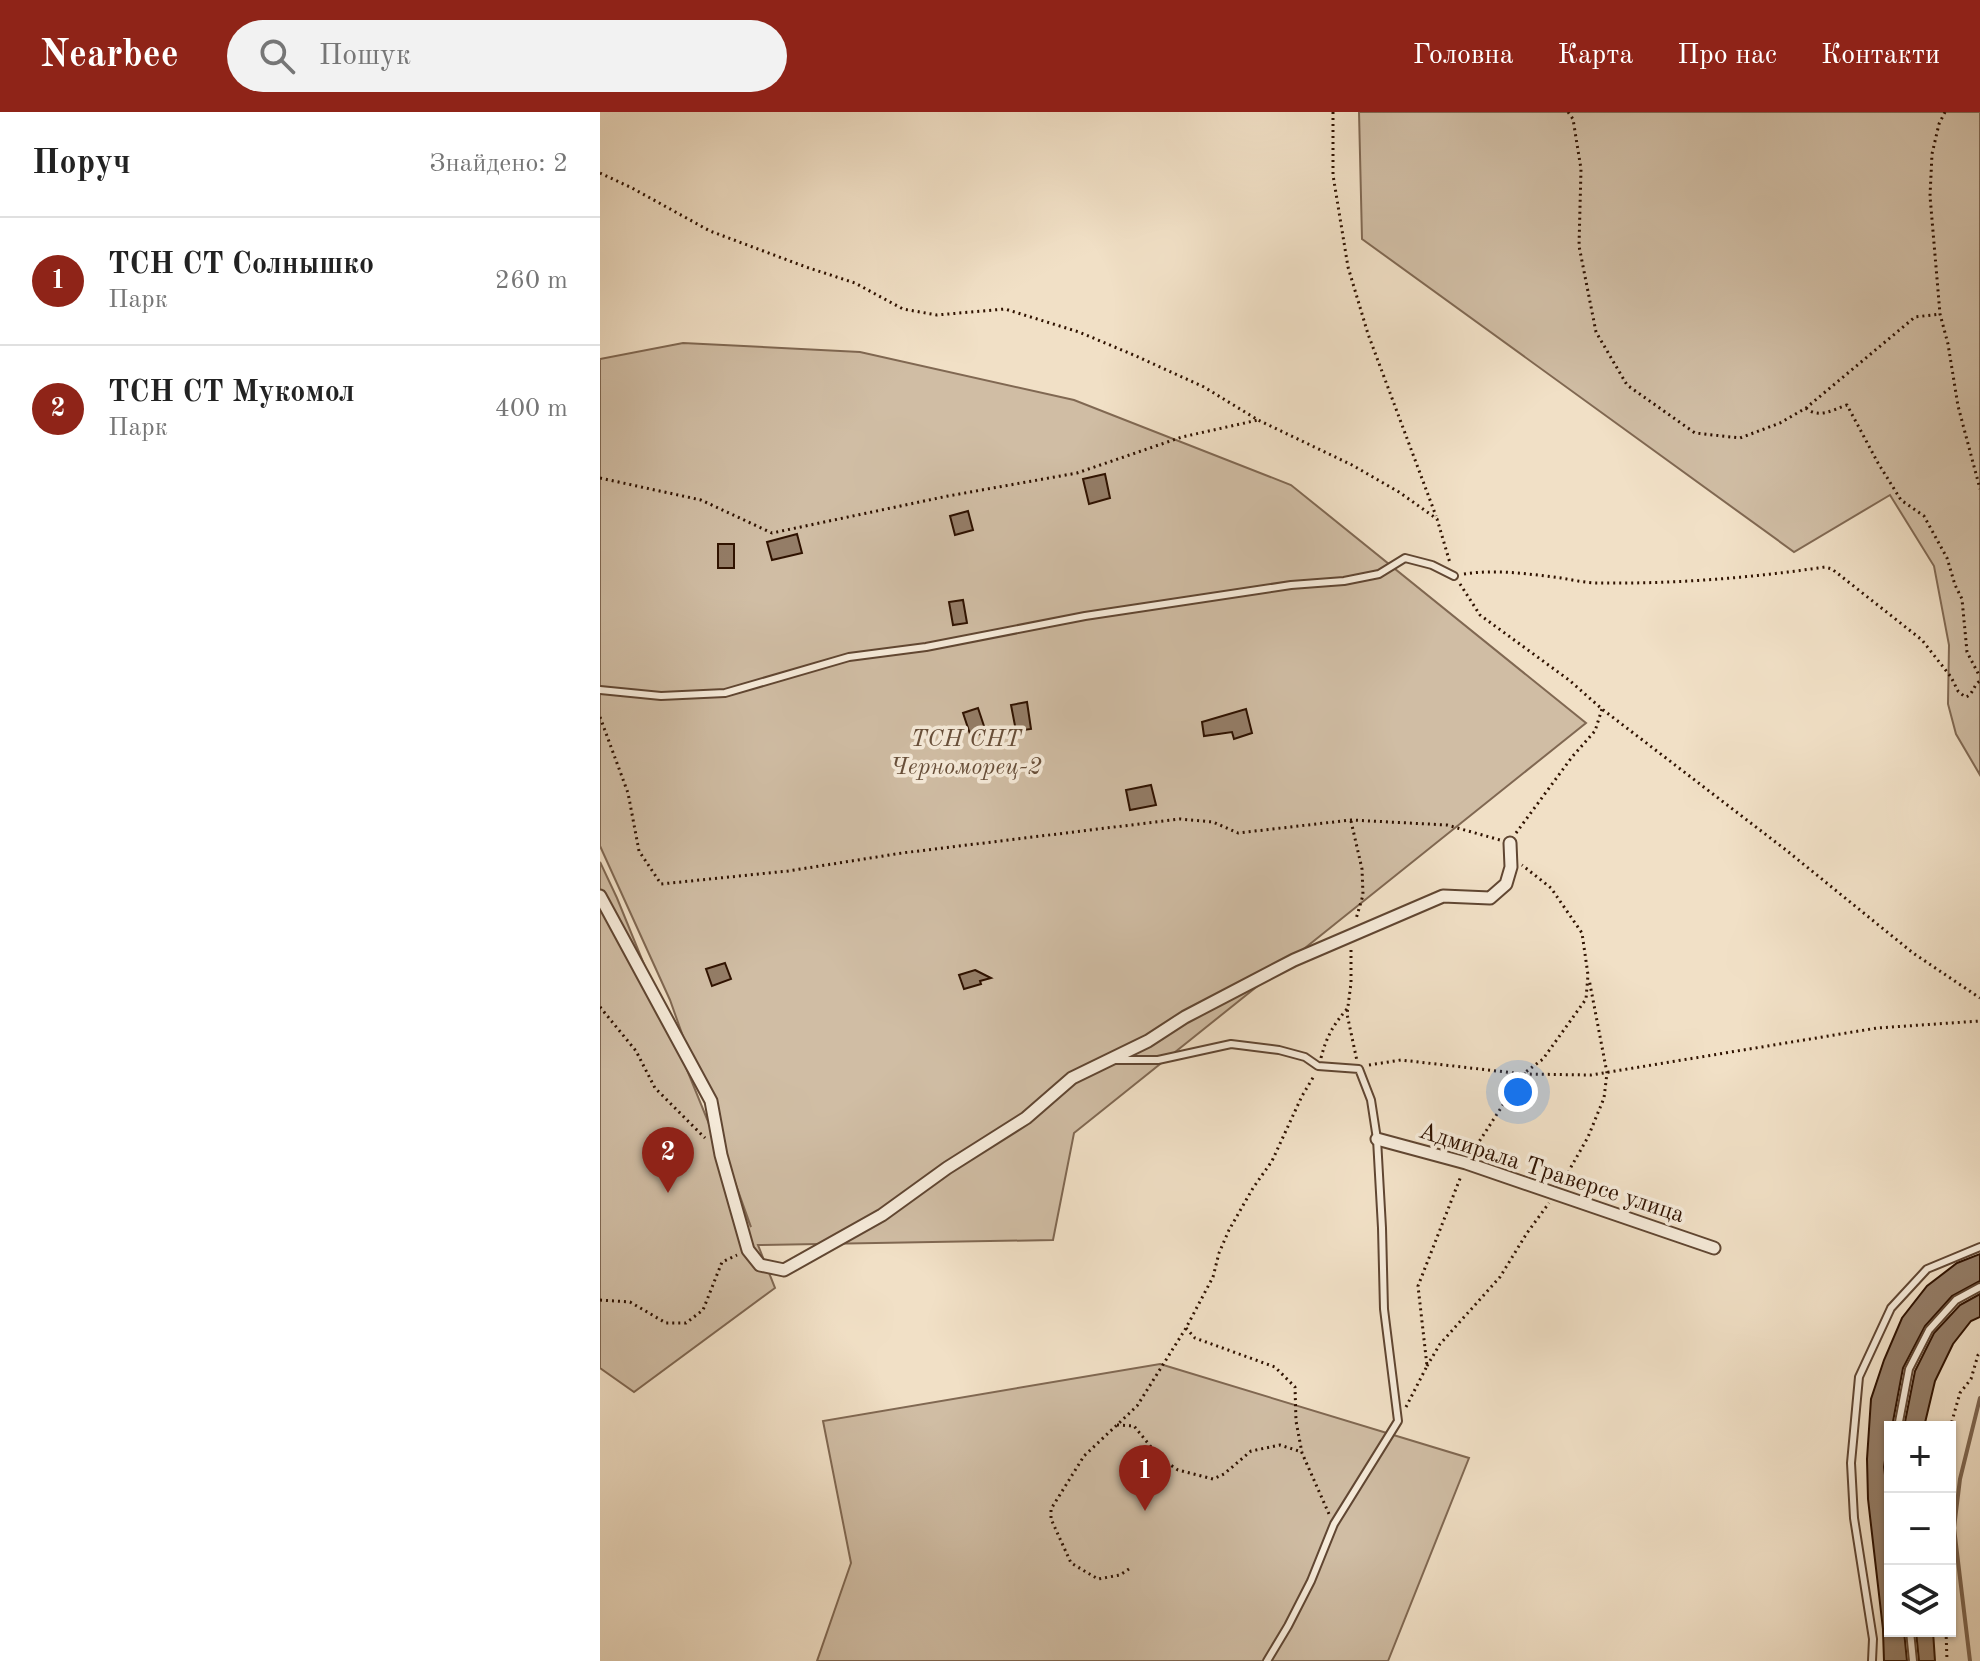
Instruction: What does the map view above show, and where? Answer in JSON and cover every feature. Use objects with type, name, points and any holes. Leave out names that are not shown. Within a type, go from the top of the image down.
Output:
[{"type":"street","points":[[600,896],[711,1101],[721,1155],[748,1250],[760,1265],[784,1270],[882,1215],[947,1168],[1026,1118],[1072,1078],[1148,1041],[1185,1017],[1294,960],[1443,896],[1490,898],[1506,884],[1511,867],[1510,843]]},
{"type":"street","name":"Адмирала Траверсе улица","points":[[1377,1139],[1466,1163],[1714,1248]]},
{"type":"lane","points":[[600,690],[661,696],[725,693],[849,657],[926,647],[1129,609],[1291,585],[1344,581],[1379,574],[1405,558],[1432,565],[1454,576]]},
{"type":"lane","points":[[1107,1060],[1158,1060],[1231,1044],[1279,1050],[1305,1057],[1319,1066],[1359,1069],[1371,1100],[1377,1139],[1384,1309],[1398,1421],[1334,1524],[1311,1581],[1267,1661]]},
{"type":"lane","points":[[1872,1661],[1873,1639],[1854,1518],[1851,1463],[1859,1377],[1891,1308],[1927,1269],[1980,1247]]},
{"type":"lane","points":[[1899,1421],[1909,1369],[1929,1330],[1956,1300],[1980,1287]]},
{"type":"lane","points":[[1911,1637],[1913,1661]]},
{"type":"path","points":[[1333,112],[1333,175],[1348,267],[1368,334],[1437,519],[1454,576],[1480,615],[1569,680],[1913,953],[1980,998]]},
{"type":"path","points":[[1568,112],[1573,119],[1581,169],[1579,246],[1596,332],[1627,385],[1695,433],[1740,438],[1780,423],[1806,408],[1915,317],[1940,314]]},
{"type":"path","points":[[1945,112],[1932,154],[1930,196],[1940,314],[1958,406],[1980,489]]},
{"type":"path","points":[[600,173],[710,231],[855,283],[903,309],[937,315],[1005,309],[1079,332],[1204,387],[1258,420],[1352,465],[1399,492],[1437,519]]},
{"type":"path","points":[[1454,576],[1485,571],[1594,583],[1662,582],[1774,575],[1825,567],[1832,569],[1922,640],[1958,691],[1965,697],[1971,694],[1980,679],[1967,652],[1962,599],[1947,558],[1924,516],[1901,500],[1847,405],[1821,414],[1812,413],[1806,408]]},
{"type":"path","points":[[600,478],[701,500],[772,533],[1077,473],[1182,437],[1258,420]]},
{"type":"path","points":[[600,717],[628,793],[639,851],[661,884],[788,871],[902,853],[1180,819],[1213,822],[1238,833],[1351,820],[1447,825],[1510,843],[1572,757],[1595,731],[1602,709]]},
{"type":"path","points":[[1351,820],[1362,869],[1363,895],[1353,935],[1347,1009],[1348,1027],[1359,1069],[1401,1060],[1523,1074],[1591,1075],[1877,1028],[1980,1021]]},
{"type":"path","points":[[1398,1421],[1427,1366],[1418,1286],[1466,1163],[1523,1074],[1543,1059],[1586,999],[1588,975],[1582,933],[1551,888],[1520,863]]},
{"type":"path","points":[[600,1007],[636,1051],[655,1088],[721,1155]]},
{"type":"path","points":[[1129,1569],[1120,1575],[1098,1579],[1071,1563],[1051,1519],[1051,1509],[1084,1456],[1137,1406],[1186,1328],[1213,1277],[1229,1230],[1272,1161],[1319,1066],[1326,1039],[1347,1009]]},
{"type":"path","points":[[600,1300],[630,1302],[666,1323],[686,1323],[703,1310],[722,1262],[748,1250]]},
{"type":"path","points":[[1186,1328],[1195,1338],[1275,1367],[1295,1387],[1296,1421],[1302,1453],[1334,1524]]},
{"type":"path","points":[[1952,1421],[1960,1393],[1971,1379],[1980,1353]]},
{"type":"path","points":[[1117,1425],[1134,1426],[1160,1458],[1178,1470],[1213,1479],[1224,1474],[1251,1451],[1280,1445],[1302,1453]]},
{"type":"path","points":[[1946,1637],[1947,1661]]},
{"type":"green space","points":[[1359,112],[1980,112],[1980,775],[1956,734],[1948,704],[1949,645],[1934,566],[1890,495],[1794,552],[1362,239]]},
{"type":"green space","name":"ТСН СНТ Черноморец-2","points":[[683,343],[860,352],[1074,400],[1291,485],[1586,723],[1074,1133],[1053,1240],[758,1245],[775,1288],[634,1392],[600,1368],[600,862],[751,1227],[670,1000],[600,846],[600,359]]},
{"type":"green space","points":[[1160,1364],[1469,1458],[1388,1661],[817,1661],[851,1563],[823,1421]]},
{"type":"building","points":[[1105,474],[1110,498],[1089,504],[1083,479]]},
{"type":"building","points":[[968,511],[973,530],[955,535],[950,516]]},
{"type":"building","points":[[797,534],[802,553],[772,560],[767,542]]},
{"type":"building","points":[[718,544],[734,544],[734,568],[718,568]]},
{"type":"building","points":[[963,600],[967,623],[953,625],[949,602]]},
{"type":"building","points":[[1027,702],[1031,729],[1016,731],[1011,705]]},
{"type":"building","points":[[978,708],[986,732],[971,737],[963,713]]},
{"type":"building","points":[[1246,709],[1252,733],[1234,739],[1232,732],[1204,736],[1202,722]]},
{"type":"building","points":[[1151,785],[1156,805],[1130,810],[1126,790]]},
{"type":"building","points":[[725,963],[731,979],[712,986],[706,969]]},
{"type":"building","points":[[975,970],[991,978],[964,989],[959,975]]},
{"type":"building","points":[[1980,1254],[1980,1281],[1952,1296],[1925,1326],[1903,1368],[1893,1421],[1884,1421],[1883,1629],[1868,1499],[1871,1399],[1902,1318],[1927,1286],[1957,1263]]},
{"type":"building","points":[[1980,1294],[1980,1317],[1971,1321],[1953,1344],[1935,1381],[1925,1421],[1905,1421],[1915,1371],[1934,1333],[1960,1305]]},
{"type":"building","points":[[1883,1631],[1884,1637],[1905,1637],[1907,1661],[1884,1661]]},
{"type":"building","points":[[1917,1637],[1933,1637],[1935,1661],[1919,1661]]},
{"type":"waterway","points":[[1970,1661],[1954,1528],[1960,1479],[1980,1398]]},
{"type":"place","name":"ТСН СТ Мукомол","points":[[668,1193]]},
{"type":"place","name":"ТСН СТ Солнышко","points":[[1145,1511]]}]
